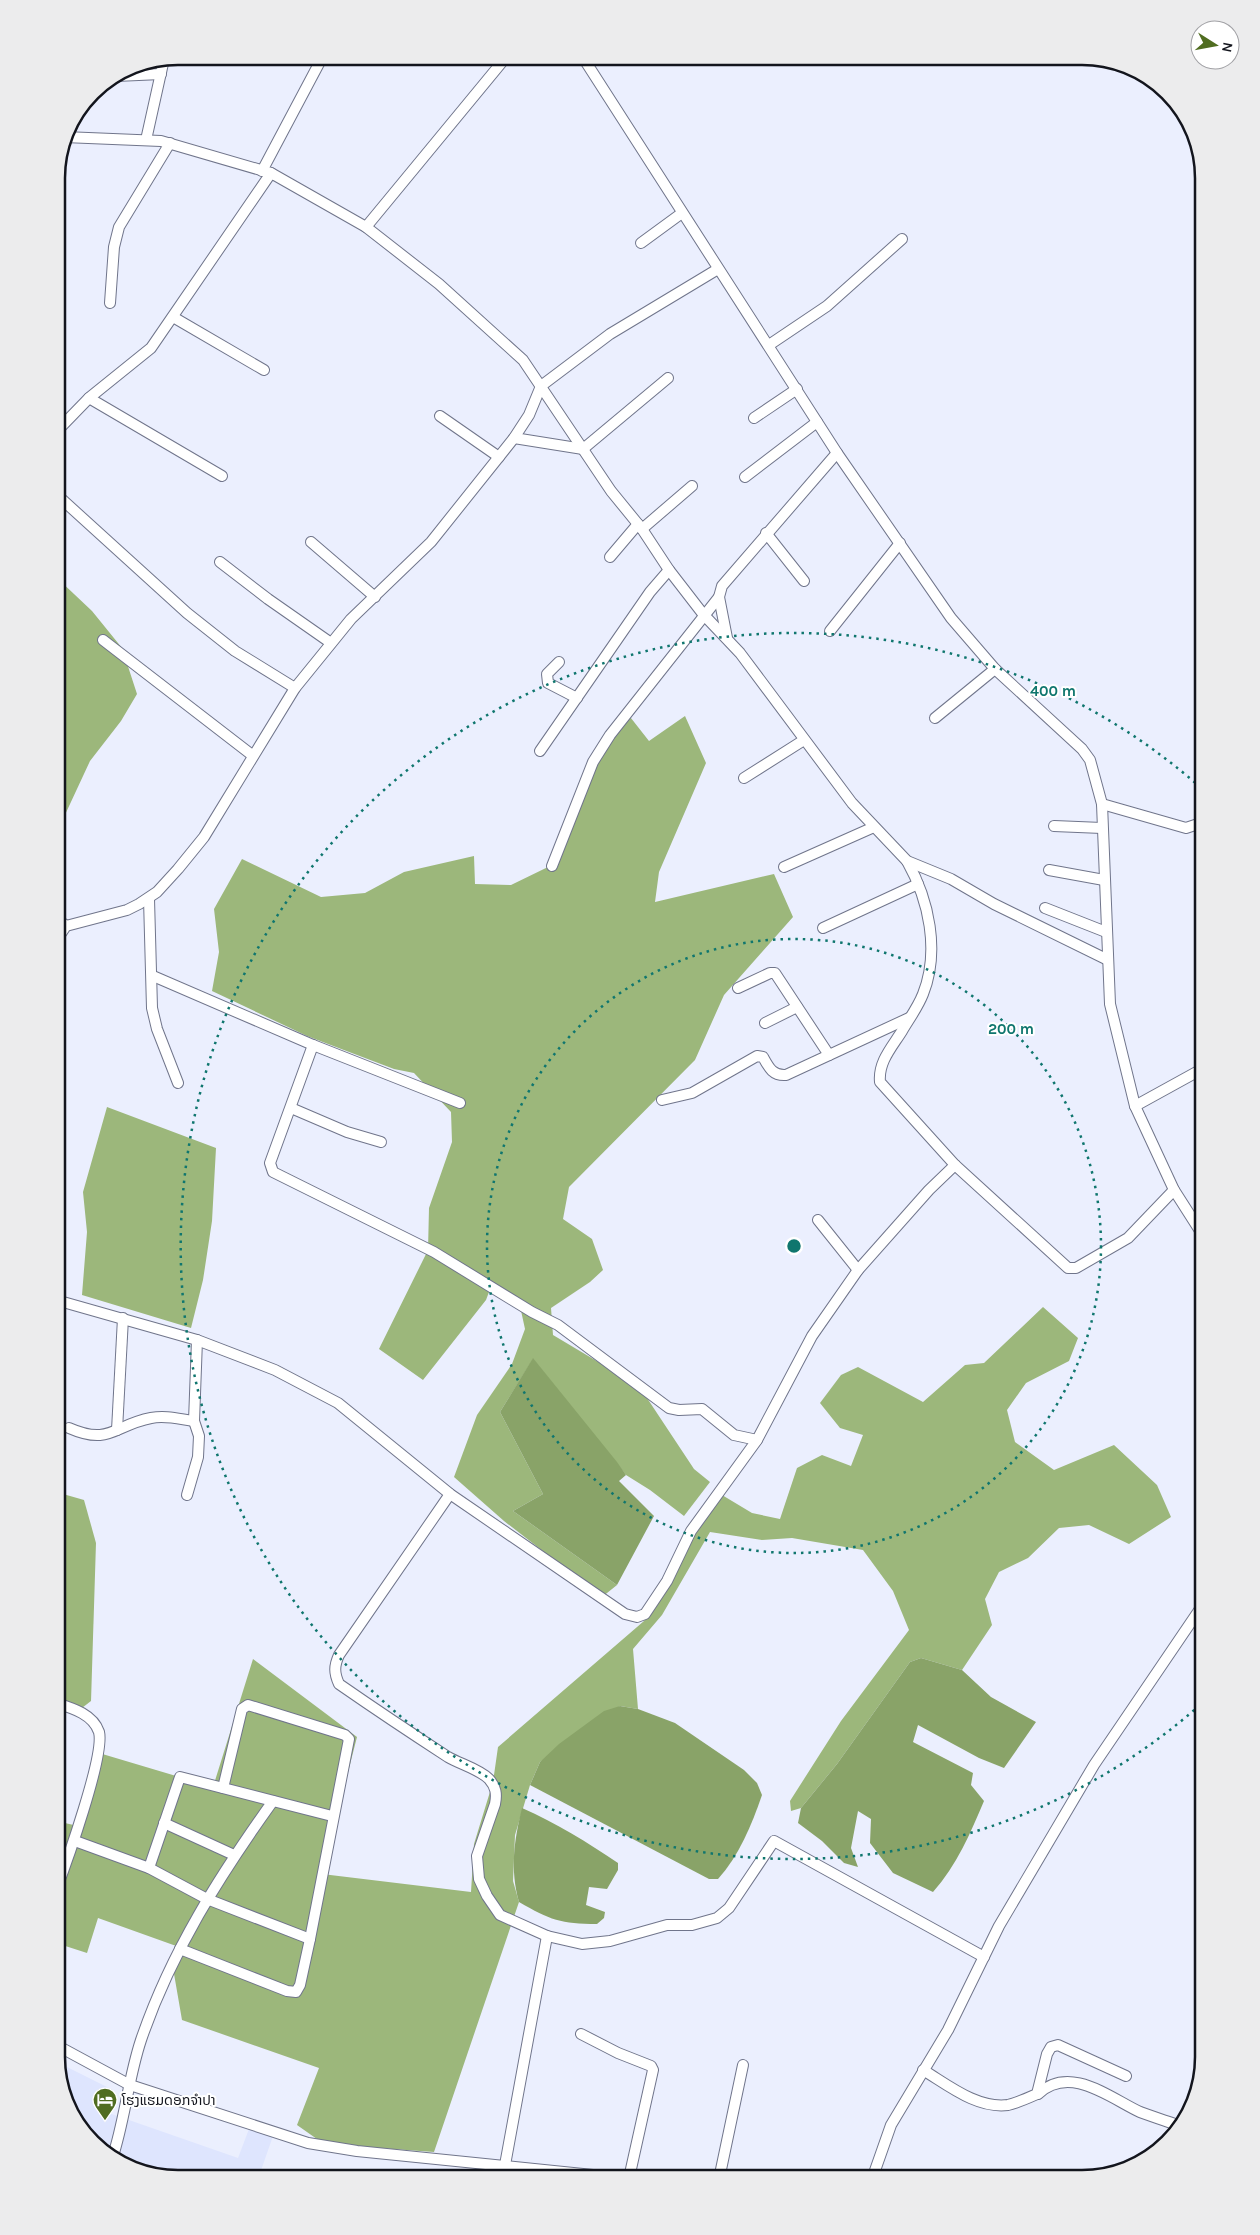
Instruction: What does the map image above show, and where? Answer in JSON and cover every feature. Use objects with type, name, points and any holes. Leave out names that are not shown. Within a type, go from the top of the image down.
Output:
[{"type":"street","points":[[65,423],[89,398],[151,348],[174,317],[267,172],[319,65]]},
{"type":"street","points":[[366,227],[500,65]]},
{"type":"street","points":[[588,65],[682,214],[769,345],[837,454],[951,618],[995,669],[1082,749],[1090,760],[1102,804],[1110,1004],[1135,1106],[1174,1190],[1195,1223]]},
{"type":"street","points":[[146,140],[163,66]]},
{"type":"street","points":[[132,75],[161,74]]},
{"type":"street","points":[[73,137],[170,142],[267,172],[366,227],[439,284],[523,360],[611,491],[640,526],[669,570],[703,614],[727,638],[852,803],[907,861],[925,903],[931,942],[930,966],[923,994],[881,1064],[880,1082],[955,1165],[1071,1269],[1128,1238],[1174,1190]]},
{"type":"street","points":[[110,303],[114,247],[119,227],[170,142]]},
{"type":"street","points":[[641,243],[682,214]]},
{"type":"street","points":[[769,345],[827,306],[902,239]]},
{"type":"street","points":[[66,926],[126,910],[149,899],[178,869],[204,836],[238,783],[252,755],[294,688],[351,619],[431,542],[514,438],[529,415],[541,386],[610,334],[718,269]]},
{"type":"street","points":[[174,317],[264,370]]},
{"type":"street","points":[[583,450],[668,378]]},
{"type":"street","points":[[754,418],[797,389]]},
{"type":"street","points":[[89,398],[222,476]]},
{"type":"street","points":[[440,416],[499,457]]},
{"type":"street","points":[[745,477],[817,422]]},
{"type":"street","points":[[514,438],[583,450]]},
{"type":"street","points":[[727,638],[719,597],[722,586],[766,533],[837,454]]},
{"type":"street","points":[[610,557],[640,526],[692,486]]},
{"type":"street","points":[[65,502],[187,613],[235,651],[294,688]]},
{"type":"street","points":[[766,533],[804,581]]},
{"type":"street","points":[[311,542],[374,597]]},
{"type":"street","points":[[830,631],[900,543]]},
{"type":"street","points":[[220,562],[268,599],[331,643]]},
{"type":"street","points":[[540,751],[650,592],[669,570]]},
{"type":"street","points":[[552,866],[593,762],[610,735],[703,614],[719,597]]},
{"type":"street","points":[[104,640],[252,755]]},
{"type":"street","points":[[559,662],[547,674],[548,683],[577,698]]},
{"type":"street","points":[[935,718],[995,669]]},
{"type":"street","points":[[744,778],[804,740]]},
{"type":"street","points":[[1102,804],[1186,828],[1195,825]]},
{"type":"street","points":[[1054,826],[1102,828]]},
{"type":"street","points":[[784,867],[874,827]]},
{"type":"street","points":[[907,861],[951,879],[994,904],[1108,960]]},
{"type":"street","points":[[1049,870],[1104,880]]},
{"type":"street","points":[[824,928],[918,884]]},
{"type":"street","points":[[149,899],[153,976],[152,1008],[157,1030],[178,1083]]},
{"type":"street","points":[[1045,908],[1106,932]]},
{"type":"street","points":[[738,988],[770,973],[775,973],[829,1055]]},
{"type":"street","points":[[153,976],[313,1044],[460,1103]]},
{"type":"street","points":[[765,1023],[797,1007]]},
{"type":"street","points":[[662,1100],[692,1093],[758,1056],[763,1057],[772,1071],[778,1076],[786,1075],[910,1018]]},
{"type":"street","points":[[313,1044],[270,1163],[274,1172],[434,1252],[532,1312],[558,1325],[669,1408],[679,1410],[702,1409],[734,1435],[757,1440]]},
{"type":"street","points":[[1135,1106],[1195,1073]]},
{"type":"street","points":[[291,1108],[347,1132],[381,1142]]},
{"type":"street","points":[[65,1302],[196,1340],[275,1370],[338,1402],[450,1494],[624,1614],[637,1617],[645,1614],[666,1581],[691,1531],[757,1440],[812,1336],[858,1270],[928,1190],[955,1165]]},
{"type":"street","points":[[818,1220],[858,1270]]},
{"type":"street","points":[[117,1430],[124,1318]]},
{"type":"street","points":[[187,1495],[198,1457],[199,1436],[194,1421],[196,1340]]},
{"type":"street","points":[[69,1428],[86,1436],[99,1437],[148,1418],[162,1416],[194,1421]]},
{"type":"street","points":[[450,1494],[339,1655],[335,1664],[335,1675],[339,1684],[396,1724],[487,1778],[494,1786],[497,1795],[478,1856],[477,1866],[482,1889],[500,1915],[547,1936],[582,1944],[610,1941],[667,1925],[692,1925],[717,1918],[729,1908],[774,1841],[984,1957]]},
{"type":"street","points":[[875,2170],[891,2125],[948,2030],[999,1926],[1094,1765],[1195,1616]]},
{"type":"street","points":[[180,1949],[287,1991],[296,1992],[300,1985],[310,1939],[348,1739],[344,1734],[254,1705],[248,1705],[242,1709],[223,1788]]},
{"type":"street","points":[[65,1706],[78,1710],[91,1720],[99,1732],[98,1753],[74,1841],[65,1866]]},
{"type":"street","points":[[150,1868],[180,1777],[332,1816]]},
{"type":"street","points":[[115,2151],[121,2132],[142,2038],[180,1949],[234,1855],[273,1801]]},
{"type":"street","points":[[164,1823],[234,1855]]},
{"type":"street","points":[[74,1841],[150,1868],[207,1899],[310,1939]]},
{"type":"street","points":[[505,2165],[547,1936]]},
{"type":"street","points":[[581,2034],[618,2053],[651,2066],[653,2070],[654,2076],[632,2170]]},
{"type":"street","points":[[1037,2094],[1047,2054],[1052,2047],[1058,2045],[1126,2076]]},
{"type":"street","points":[[65,2050],[130,2085],[324,2146],[553,2170]]},
{"type":"street","points":[[721,2170],[743,2065]]},
{"type":"street","points":[[923,2070],[971,2098],[988,2105],[1008,2105],[1037,2094],[1046,2086],[1056,2082],[1093,2086],[1139,2111],[1174,2123]]},
{"type":"shaded area","points":[[65,586],[92,611],[122,648],[137,694],[121,721],[90,761],[65,815]]},
{"type":"shaded area","points":[[627,713],[649,741],[685,716],[706,763],[659,872],[655,902],[774,874],[793,917],[724,995],[695,1060],[569,1187],[563,1219],[592,1239],[603,1270],[590,1282],[551,1308],[553,1335],[600,1363],[647,1398],[694,1469],[710,1482],[684,1516],[650,1490],[626,1475],[533,1359],[500,1412],[543,1494],[513,1511],[617,1585],[602,1597],[504,1521],[454,1477],[477,1415],[512,1364],[525,1329],[520,1306],[489,1292],[486,1300],[423,1380],[379,1349],[428,1250],[429,1208],[452,1142],[451,1112],[414,1073],[394,1069],[307,1036],[212,991],[219,952],[214,909],[242,859],[321,897],[365,893],[404,872],[474,856],[475,884],[511,885],[548,867],[587,775]]},
{"type":"shaded area","points":[[107,1107],[216,1148],[212,1221],[203,1280],[191,1328],[82,1295],[87,1232],[83,1192]]},
{"type":"shaded area","points":[[1043,1307],[1078,1338],[1069,1361],[1026,1383],[1007,1410],[1015,1442],[1054,1470],[1114,1445],[1157,1485],[1171,1517],[1129,1544],[1089,1525],[1059,1528],[1028,1558],[999,1572],[985,1599],[992,1625],[962,1670],[921,1658],[910,1662],[837,1764],[801,1808],[791,1811],[790,1801],[841,1721],[909,1630],[893,1591],[863,1550],[792,1538],[762,1540],[710,1532],[662,1615],[633,1649],[638,1709],[620,1706],[540,1762],[530,1785],[515,1835],[513,1881],[519,1902],[434,2152],[324,2144],[297,2125],[319,2068],[182,2020],[173,1968],[179,1947],[98,1918],[87,1953],[65,1946],[65,1823],[78,1826],[99,1753],[213,1787],[253,1659],[357,1737],[322,1874],[471,1892],[474,1844],[493,1782],[498,1747],[644,1621],[699,1524],[722,1495],[752,1513],[780,1519],[797,1468],[822,1455],[851,1466],[863,1435],[840,1428],[820,1403],[841,1375],[858,1367],[923,1402],[965,1365],[984,1363]]},
{"type":"shaded area","points":[[533,1358],[617,1462],[626,1475],[619,1481],[654,1516],[617,1585],[513,1511],[543,1494],[500,1412]]},
{"type":"shaded area","points":[[65,1495],[84,1500],[96,1543],[91,1701],[78,1711],[65,1707]]},
{"type":"shaded area","points":[[921,1658],[962,1670],[991,1697],[1036,1722],[1004,1768],[979,1758],[918,1725],[913,1742],[973,1773],[971,1785],[984,1801],[956,1860],[933,1892],[893,1873],[870,1843],[871,1819],[858,1811],[851,1848],[858,1867],[844,1863],[822,1841],[798,1823],[801,1808],[837,1764],[910,1662]]},
{"type":"shaded area","points":[[620,1706],[638,1709],[675,1723],[744,1770],[757,1783],[762,1795],[754,1817],[739,1850],[718,1879],[709,1879],[530,1785],[540,1762],[559,1744],[604,1711]]},
{"type":"shaded area","points":[[522,1808],[571,1833],[618,1863],[618,1870],[607,1889],[589,1887],[586,1905],[605,1912],[604,1918],[597,1924],[556,1920],[519,1902],[516,1890],[514,1855]]},
{"type":"shaded area","name":"ໂຮງແຮມດອກຈຳປາ","points":[[66,2066],[113,2090],[106,2112],[238,2158],[249,2129],[273,2136],[261,2170],[171,2170],[142,2164],[115,2151],[93,2132],[84,2120],[71,2093]]},
{"type":"place","name":"ໂຮງແຮມດອກຈຳປາ","points":[[105,2121]]}]
